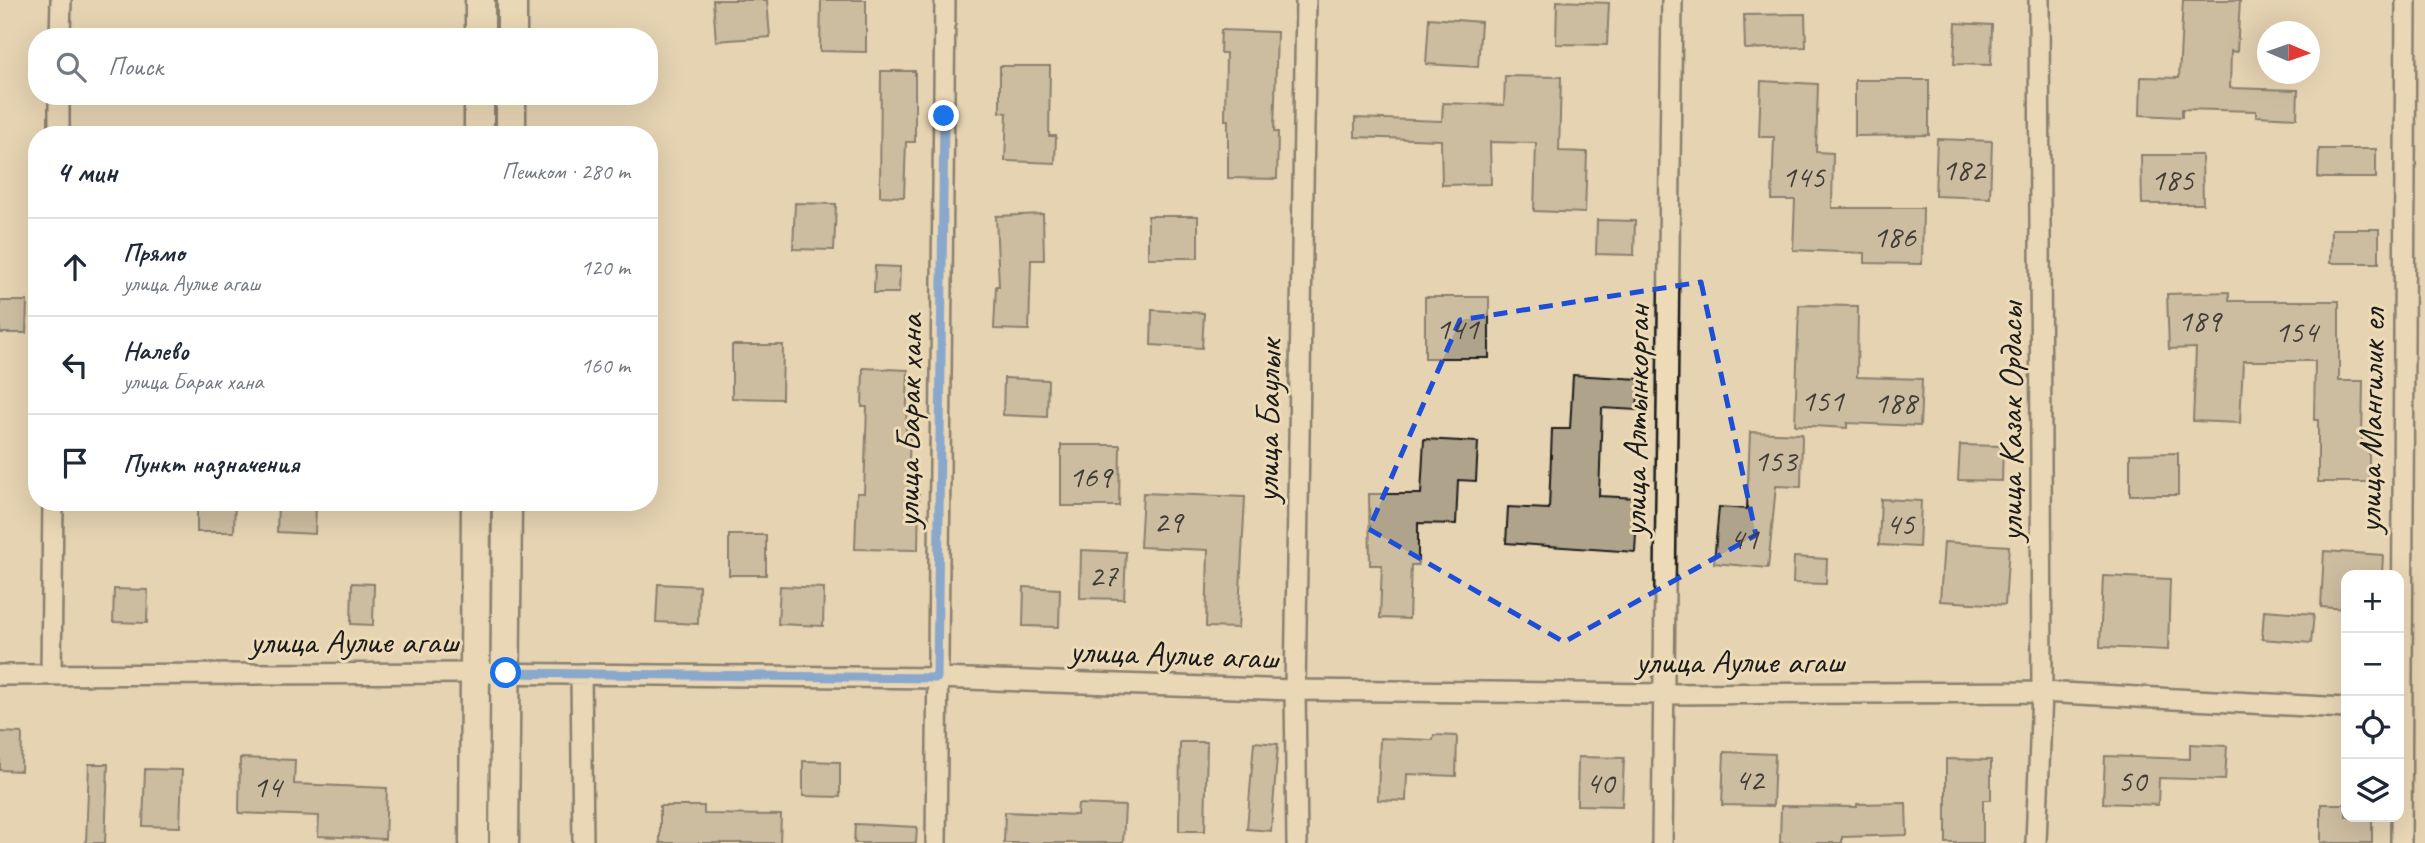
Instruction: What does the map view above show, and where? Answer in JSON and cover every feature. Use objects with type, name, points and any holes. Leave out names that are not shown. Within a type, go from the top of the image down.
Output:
[{"type":"street","points":[[60,28],[61,0]]},
{"type":"street","points":[[480,0],[480,28]]},
{"type":"street","points":[[512,0],[512,28]]},
{"type":"street","name":"улица Барак хана","points":[[936,843],[945,0]]},
{"type":"street","name":"улица Баулык","points":[[1297,843],[1295,690],[1306,0]]},
{"type":"street","name":"улица Алтынкорган","points":[[1662,843],[1672,0]]},
{"type":"street","name":"улица Казак Ордасы","points":[[2036,843],[2042,692],[2039,0]]},
{"type":"street","name":"улица Мангилик ел","points":[[2399,696],[2406,0]]},
{"type":"street","points":[[59,105],[59,126]]},
{"type":"street","points":[[479,105],[479,126]]},
{"type":"street","points":[[511,105],[511,126]]},
{"type":"street","points":[[51,673],[53,511]]},
{"type":"street","points":[[474,843],[476,511]]},
{"type":"street","points":[[504,843],[508,511]]},
{"type":"street","name":"улица Аулие агаш","points":[[0,675],[506,673],[937,678],[1295,690],[1664,694],[2042,692],[2341,708]]},
{"type":"street","points":[[581,674],[583,843]]},
{"type":"street","name":"улица Мангилик ел","points":[[2400,759],[2401,843]]},
{"type":"highlighted area","points":[[1701,282],[1756,535],[1564,642],[1369,529],[1460,320]]},
{"type":"building","points":[[713,0],[767,0],[770,37],[716,41]]},
{"type":"building","points":[[821,0],[866,0],[866,52],[820,51]]},
{"type":"building","points":[[2183,0],[2240,0],[2237,52],[2231,51],[2230,88],[2298,90],[2297,118],[2256,116],[2256,111],[2182,109],[2182,117],[2140,115],[2141,77],[2179,78]]},
{"type":"building","points":[[1557,1],[1609,3],[1607,45],[1556,44]]},
{"type":"building","points":[[1805,14],[1806,47],[1745,49],[1744,15]]},
{"type":"building","points":[[1429,18],[1481,22],[1478,67],[1426,64]]},
{"type":"building","points":[[1956,23],[1992,25],[1991,65],[1954,64]]},
{"type":"building","points":[[1221,30],[1277,32],[1274,132],[1278,132],[1277,179],[1228,178],[1226,53],[1220,53]]},
{"type":"building","points":[[1000,66],[1050,66],[1049,136],[1056,136],[1055,163],[1005,161],[1007,113],[1000,112]]},
{"type":"building","points":[[881,71],[915,71],[915,142],[906,142],[904,197],[880,196]]},
{"type":"building","points":[[1505,76],[1561,77],[1559,151],[1587,152],[1585,213],[1534,211],[1536,143],[1490,142],[1491,184],[1442,185],[1441,140],[1355,137],[1355,118],[1442,121],[1443,103],[1504,105]]},
{"type":"building","points":[[1855,80],[1929,80],[1929,135],[1855,136]]},
{"type":"building","points":[[1761,81],[1818,84],[1816,152],[1833,153],[1832,208],[1923,208],[1922,264],[1865,263],[1865,253],[1793,250],[1795,200],[1772,200],[1774,137],[1759,137]]},
{"type":"building","points":[[1937,139],[1992,141],[1990,198],[1935,196]]},
{"type":"building","points":[[2319,149],[2376,149],[2376,178],[2318,178]]},
{"type":"building","points":[[2141,155],[2202,155],[2203,204],[2142,204]]},
{"type":"building","points":[[795,203],[836,204],[834,250],[793,249]]},
{"type":"building","points":[[1043,214],[1044,260],[1031,260],[1029,330],[994,329],[996,286],[999,286],[996,216]]},
{"type":"building","points":[[1148,216],[1198,216],[1198,258],[1148,258]]},
{"type":"building","points":[[1597,220],[1635,221],[1634,255],[1596,254]]},
{"type":"building","points":[[2331,229],[2379,229],[2379,263],[2330,263]]},
{"type":"building","points":[[875,266],[900,267],[899,293],[874,293]]},
{"type":"building","points":[[2229,292],[2229,301],[2339,301],[2339,381],[2363,381],[2362,441],[2369,441],[2369,482],[2318,482],[2318,420],[2314,420],[2315,361],[2243,361],[2240,423],[2193,421],[2196,348],[2169,349],[2167,294]]},
{"type":"building","points":[[1425,297],[1489,297],[1489,358],[1425,358]]},
{"type":"building","points":[[0,301],[27,301],[26,333],[0,333]]},
{"type":"building","points":[[1799,305],[1858,306],[1857,377],[1922,379],[1920,426],[1847,423],[1847,428],[1795,425]]},
{"type":"building","points":[[1152,310],[1204,313],[1202,348],[1151,345]]},
{"type":"building","points":[[732,345],[783,345],[782,399],[732,398]]},
{"type":"building","points":[[863,368],[908,370],[908,494],[919,494],[918,550],[855,549],[857,493],[864,493],[867,407],[862,407]]},
{"type":"building","points":[[1573,375],[1639,379],[1637,410],[1602,408],[1599,496],[1638,498],[1635,552],[1506,543],[1508,507],[1549,509],[1552,429],[1570,429]]},
{"type":"building","points":[[1004,378],[1048,380],[1047,417],[1003,415]]},
{"type":"building","points":[[1750,432],[1802,434],[1801,487],[1776,486],[1768,568],[1714,563],[1719,507],[1747,509]]},
{"type":"building","points":[[1424,439],[1478,442],[1476,481],[1458,480],[1456,524],[1418,523],[1418,565],[1411,565],[1409,619],[1380,618],[1382,565],[1370,565],[1369,494],[1421,494]]},
{"type":"building","points":[[1061,445],[1120,445],[1119,506],[1061,506]]},
{"type":"building","points":[[1960,445],[2003,446],[2002,481],[1958,480]]},
{"type":"building","points":[[2178,453],[2178,495],[2130,495],[2130,454]]},
{"type":"building","points":[[1143,493],[1245,497],[1238,628],[1206,627],[1208,550],[1140,547]]},
{"type":"building","points":[[1881,499],[1921,501],[1919,547],[1879,545]]},
{"type":"building","points":[[197,511],[235,511],[234,532],[197,532]]},
{"type":"building","points":[[278,511],[316,511],[315,534],[277,532]]},
{"type":"building","points":[[729,535],[766,535],[766,575],[729,575]]},
{"type":"building","points":[[1944,542],[2009,546],[2005,605],[1940,601]]},
{"type":"building","points":[[1081,550],[1126,552],[1124,599],[1080,598]]},
{"type":"building","points":[[2324,551],[2383,555],[2382,570],[2341,570],[2341,609],[2321,607]]},
{"type":"building","points":[[1794,557],[1827,559],[1826,584],[1793,583]]},
{"type":"building","points":[[2103,576],[2170,579],[2168,650],[2100,647]]},
{"type":"building","points":[[352,583],[374,584],[373,625],[351,624]]},
{"type":"building","points":[[658,584],[699,586],[698,624],[656,622]]},
{"type":"building","points":[[780,586],[824,588],[823,626],[778,624]]},
{"type":"building","points":[[1024,587],[1060,589],[1059,627],[1023,626]]},
{"type":"building","points":[[114,589],[148,590],[147,623],[113,622]]},
{"type":"building","points":[[2264,610],[2314,614],[2311,643],[2262,639]]},
{"type":"building","points":[[0,732],[22,733],[21,771],[0,770]]},
{"type":"building","points":[[1434,735],[1457,736],[1456,776],[1407,774],[1406,801],[1378,800],[1380,738],[1433,740]]},
{"type":"building","points":[[1180,742],[1207,742],[1205,831],[1179,831]]},
{"type":"building","points":[[1254,742],[1278,744],[1271,831],[1247,829]]},
{"type":"building","points":[[2190,744],[2227,746],[2225,780],[2159,778],[2158,805],[2103,803],[2105,756],[2190,759]]},
{"type":"building","points":[[1724,752],[1775,754],[1773,806],[1722,805]]},
{"type":"building","points":[[1578,757],[1624,758],[1622,806],[1577,805]]},
{"type":"building","points":[[240,758],[295,760],[294,784],[387,788],[385,839],[318,836],[319,816],[239,813]]},
{"type":"building","points":[[1946,759],[1991,760],[1991,800],[1983,800],[1983,843],[1946,843]]},
{"type":"building","points":[[803,761],[840,762],[840,797],[803,796]]},
{"type":"building","points":[[89,764],[108,764],[105,843],[86,843]]},
{"type":"building","points":[[145,769],[182,770],[180,827],[143,826]]},
{"type":"building","points":[[1906,803],[1907,835],[1842,837],[1842,843],[1780,843],[1781,806],[1857,807],[1857,804]]},
{"type":"building","points":[[1078,804],[1125,806],[1123,843],[1004,843],[1005,812],[1077,815]]},
{"type":"building","points":[[2321,804],[2341,804],[2341,822],[2372,822],[2372,843],[2321,843]]},
{"type":"building","points":[[660,806],[704,806],[704,814],[781,815],[780,843],[660,843]]},
{"type":"building","points":[[855,824],[917,827],[916,843],[854,843]]},
{"type":"route","points":[[506,673],[937,678],[944,116]]}]
